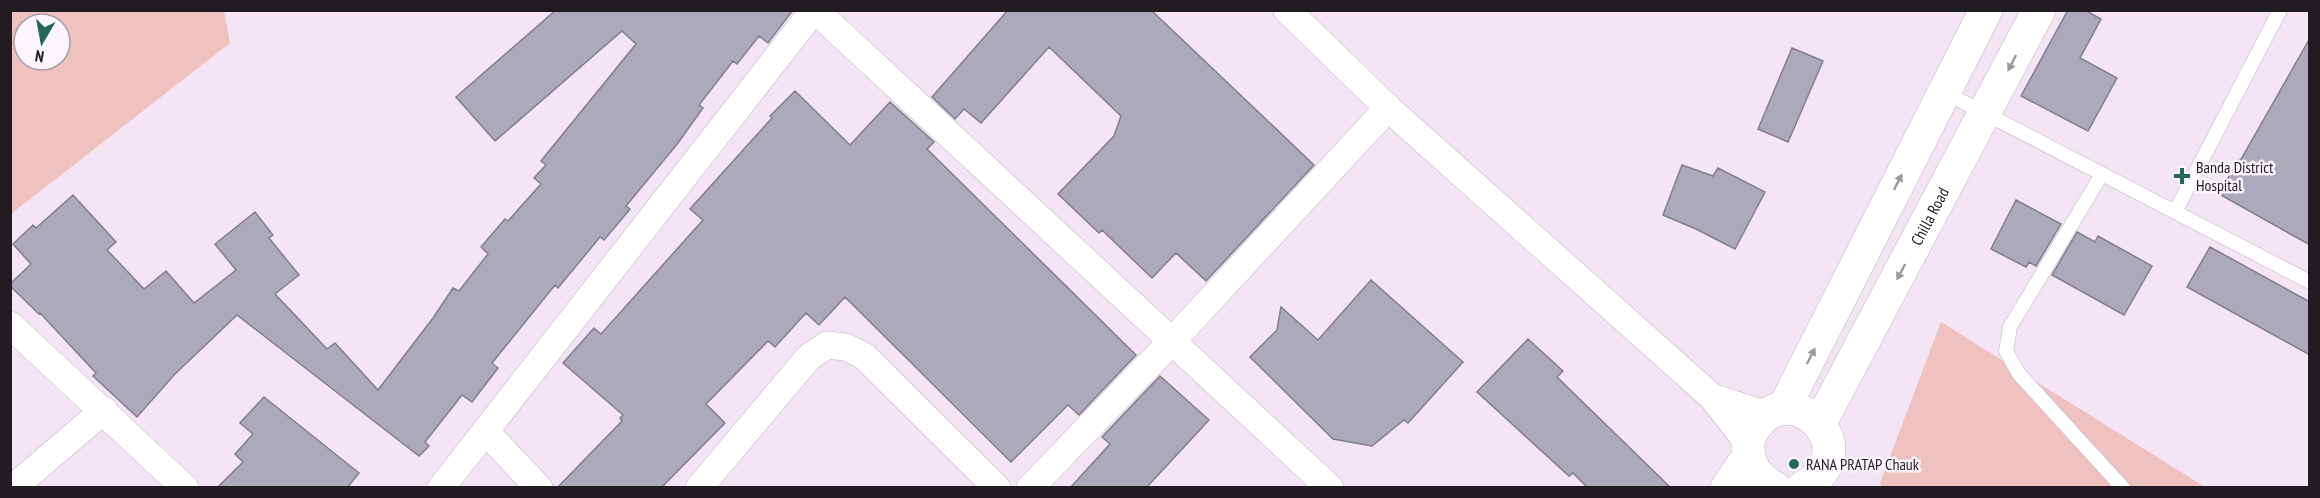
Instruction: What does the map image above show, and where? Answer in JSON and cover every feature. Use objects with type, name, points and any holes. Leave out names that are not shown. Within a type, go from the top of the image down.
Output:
[{"type":"main road","points":[[1727,488],[1748,450],[1752,430],[1776,412],[1986,10]]},
{"type":"main road","name":"Chilla Road","points":[[1820,423],[2039,10]]},
{"type":"main road","points":[[1776,412],[1803,412],[1820,423],[1827,434],[1828,460],[1817,482]]},
{"type":"main road","points":[[1748,450],[1753,470],[1762,481],[1775,488]]},
{"type":"street","points":[[441,488],[815,10],[1330,488]]},
{"type":"street","points":[[1287,10],[1388,108],[1712,397],[1748,450]]},
{"type":"street","points":[[1030,488],[1173,340],[1388,108]]},
{"type":"street","points":[[10,325],[104,410],[185,488]]},
{"type":"street","points":[[699,488],[809,357],[827,345],[846,347],[864,356],[997,488]]},
{"type":"street","points":[[1712,397],[1776,412]]},
{"type":"street","points":[[13,488],[104,410]]},
{"type":"street","points":[[485,431],[539,488]]},
{"type":"lane","points":[[2175,212],[2280,10]]},
{"type":"lane","points":[[1944,92],[2310,282]]},
{"type":"lane","points":[[2102,174],[2010,327],[2006,351],[2019,374],[2123,488]]},
{"type":"shaded area","points":[[11,10],[224,11],[230,43],[11,214]]},
{"type":"shaded area","points":[[1941,322],[2205,487],[1882,488],[1880,483]]},
{"type":"building","points":[[556,10],[793,10],[768,43],[759,36],[737,64],[733,61],[699,105],[703,108],[678,143],[626,206],[630,209],[604,240],[600,237],[558,288],[555,285],[492,363],[498,368],[472,402],[462,395],[425,442],[429,446],[419,456],[237,315],[175,374],[137,417],[93,376],[96,373],[40,313],[10,286],[31,264],[13,244],[33,225],[36,228],[73,195],[116,242],[107,250],[144,289],[166,271],[194,303],[236,270],[215,244],[255,212],[273,235],[269,238],[299,275],[275,294],[327,349],[335,343],[378,390],[453,288],[459,291],[488,254],[481,247],[505,219],[508,221],[541,184],[534,178],[546,165],[541,161],[636,44],[622,31],[495,141],[456,97]]},
{"type":"building","points":[[1008,10],[1151,10],[1314,165],[1206,281],[1176,253],[1152,278],[1102,230],[1099,233],[1058,194],[1114,136],[1121,116],[1049,47],[981,123],[964,109],[955,119],[932,97]]},
{"type":"building","points":[[2068,10],[2085,10],[2101,19],[2080,58],[2117,78],[2088,131],[2021,96]]},
{"type":"building","points":[[2310,38],[2310,245],[2219,194]]},
{"type":"building","points":[[1792,48],[1823,61],[1788,142],[1758,129]]},
{"type":"building","points":[[795,91],[850,145],[890,102],[934,142],[927,149],[1136,355],[1079,415],[1068,405],[1011,462],[845,297],[819,325],[806,313],[775,347],[768,341],[706,404],[725,423],[661,488],[557,488],[622,421],[620,418],[623,415],[563,363],[594,328],[601,334],[703,220],[690,209],[772,118],[770,116]]},
{"type":"building","points":[[1682,165],[1713,176],[1718,168],[1765,192],[1735,249],[1663,215]]},
{"type":"building","points":[[2016,200],[2061,224],[2036,266],[2029,262],[2026,267],[1991,249]]},
{"type":"building","points":[[2077,232],[2095,242],[2098,236],[2152,266],[2124,315],[2052,275]]},
{"type":"building","points":[[2210,247],[2310,302],[2310,355],[2187,287]]},
{"type":"building","points":[[1371,280],[1463,362],[1408,423],[1404,420],[1372,446],[1333,439],[1250,357],[1277,330],[1281,307],[1318,340]]},
{"type":"building","points":[[1528,339],[1563,371],[1557,377],[1671,488],[1588,488],[1573,473],[1569,476],[1477,392]]},
{"type":"building","points":[[1160,376],[1209,420],[1146,488],[1070,488],[1110,444],[1102,437]]},
{"type":"building","points":[[264,397],[359,473],[347,488],[217,488],[243,462],[235,454],[253,434],[240,423]]},
{"type":"place","name":"Banda District Hospital","points":[[2182,176]]},
{"type":"place","name":"RANA PRATAP Chauk","points":[[1794,464]]}]
